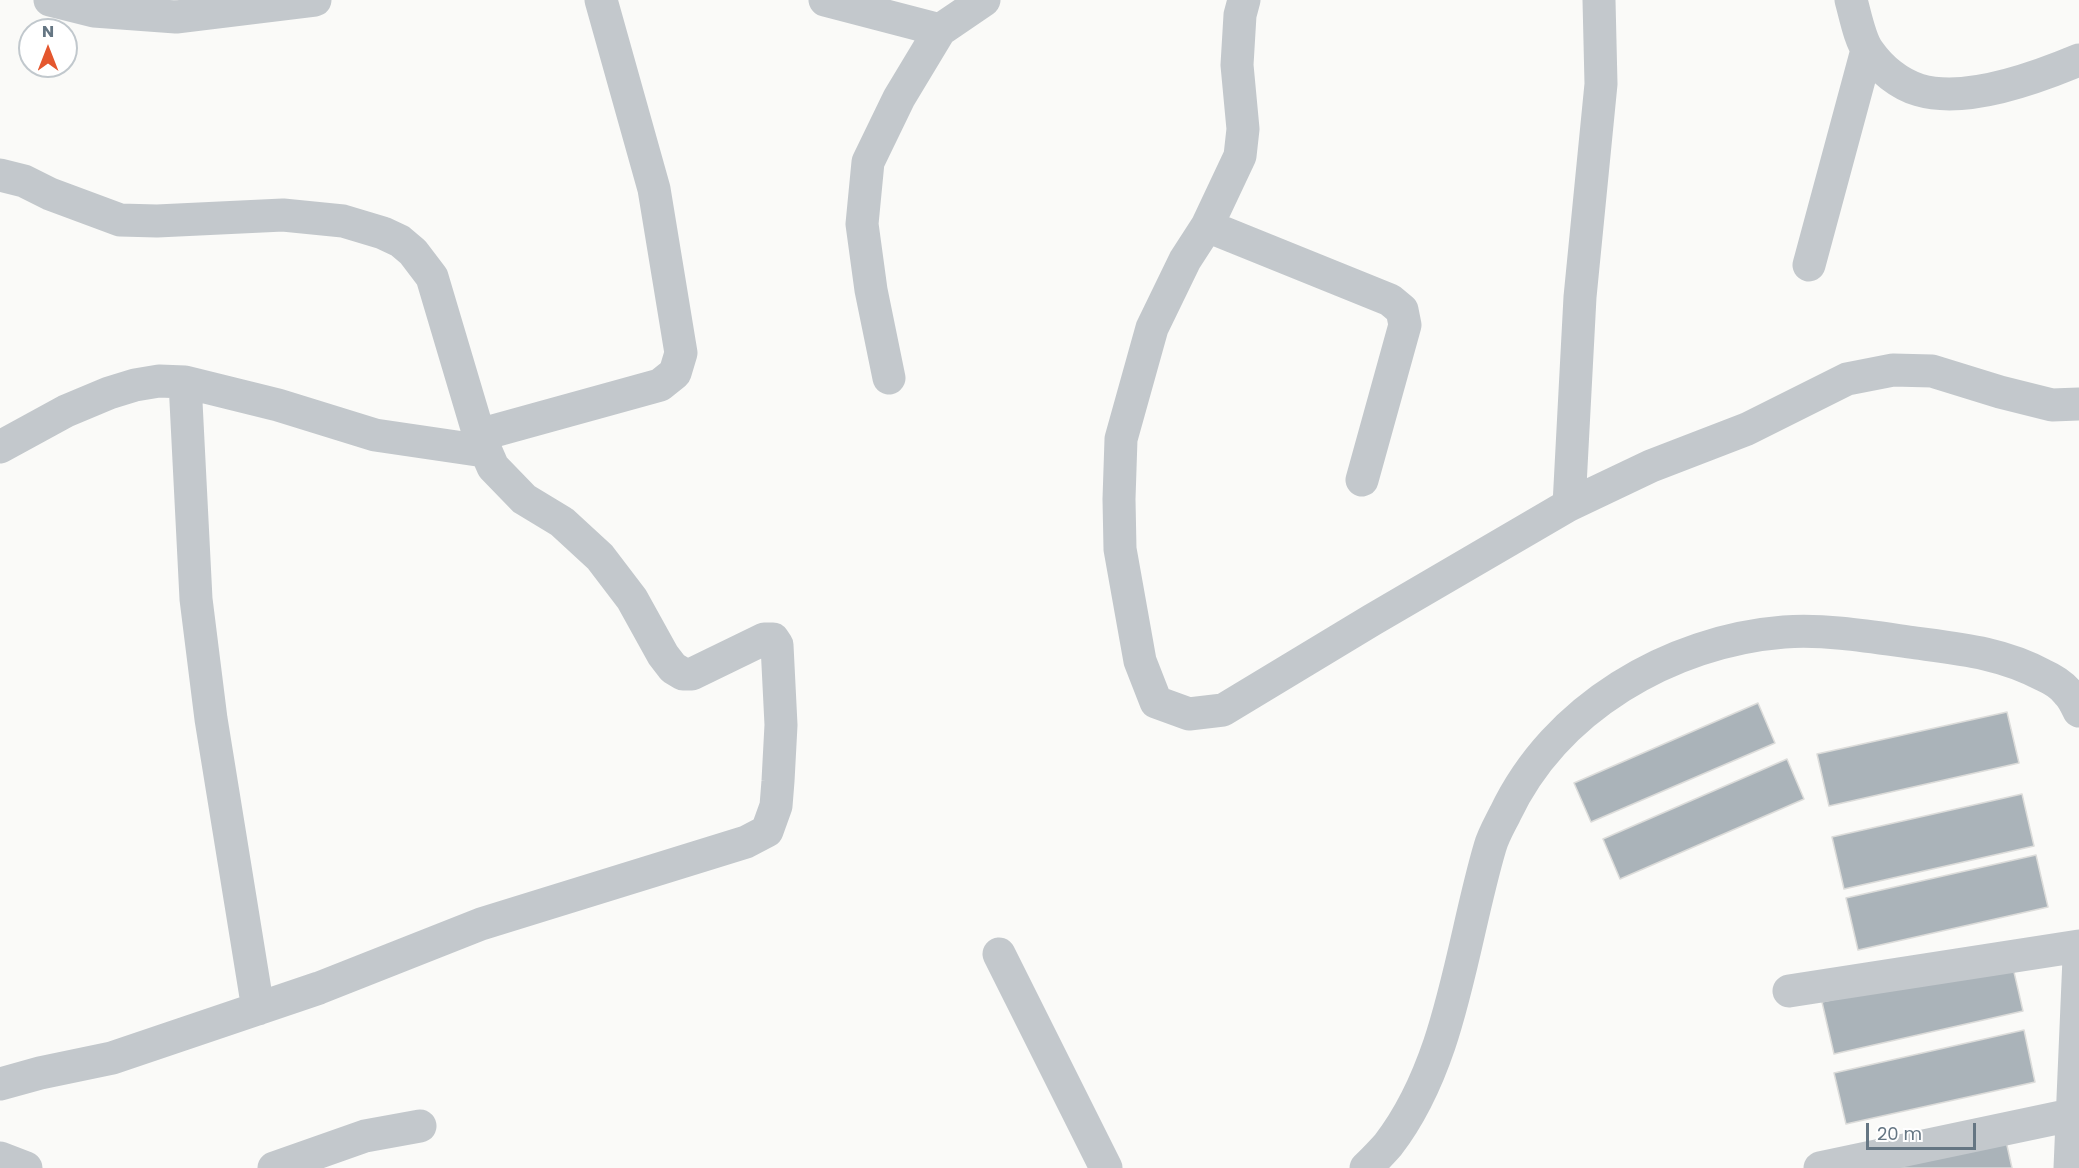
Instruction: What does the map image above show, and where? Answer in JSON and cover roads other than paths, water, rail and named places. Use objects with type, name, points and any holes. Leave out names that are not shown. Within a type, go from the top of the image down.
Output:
[{"type":"street","points":[[50,0],[93,11],[176,17],[315,0]]},
{"type":"street","points":[[0,447],[66,411],[109,393],[159,381],[185,382],[278,405],[375,435],[482,443],[660,385],[675,373],[681,353],[654,189],[601,0]]},
{"type":"street","points":[[825,0],[940,30]]},
{"type":"street","points":[[889,378],[871,290],[862,224],[868,162],[899,98],[940,30],[984,0]]},
{"type":"street","points":[[1244,0],[1240,15],[1237,65],[1243,129],[1240,156],[1207,226],[1185,260],[1152,328],[1121,439],[1120,549],[1140,661],[1156,702],[1188,714],[1224,710],[1569,505],[1651,466],[1747,429],[1847,379],[1893,370],[1932,371],[2052,405],[2079,404]]},
{"type":"street","points":[[1569,505],[1580,297],[1601,84],[1599,0]]},
{"type":"street","points":[[1851,0],[1867,50],[1891,76],[1919,90],[1952,94],[1993,89],[2049,73],[2079,60]]},
{"type":"street","points":[[1809,265],[1867,50]]},
{"type":"street","points":[[0,175],[24,181],[50,194],[120,220],[158,221],[283,215],[343,221],[383,233],[400,242],[413,252],[432,277],[482,443],[493,467],[524,499],[562,522],[600,557],[632,599],[663,655],[673,668],[683,674],[692,674],[764,639],[773,639],[777,645],[781,725],[776,806],[767,831],[746,842],[481,924],[319,988],[112,1058],[40,1072],[0,1084]]},
{"type":"street","points":[[1207,226],[1390,300],[1402,310],[1405,325],[1362,480]]},
{"type":"street","points":[[185,382],[199,621],[211,719],[258,1009]]},
{"type":"street","points":[[1366,1168],[1388,1146],[1408,1113],[1427,1074],[1444,1029],[1490,845],[1516,789],[1546,750],[1602,697],[1646,670],[1685,654],[1740,639],[1785,632],[1851,634],[1983,652],[2023,664],[2055,681],[2068,692],[2079,711]]},
{"type":"street","points":[[1789,991],[2079,946]]},
{"type":"street","points":[[999,954],[1106,1168]]},
{"type":"street","points":[[2070,1168],[2079,958]]},
{"type":"street","points":[[1820,1168],[2071,1115]]},
{"type":"street","points":[[274,1168],[365,1136],[420,1126]]},
{"type":"street","points":[[0,1158],[26,1168]]}]
